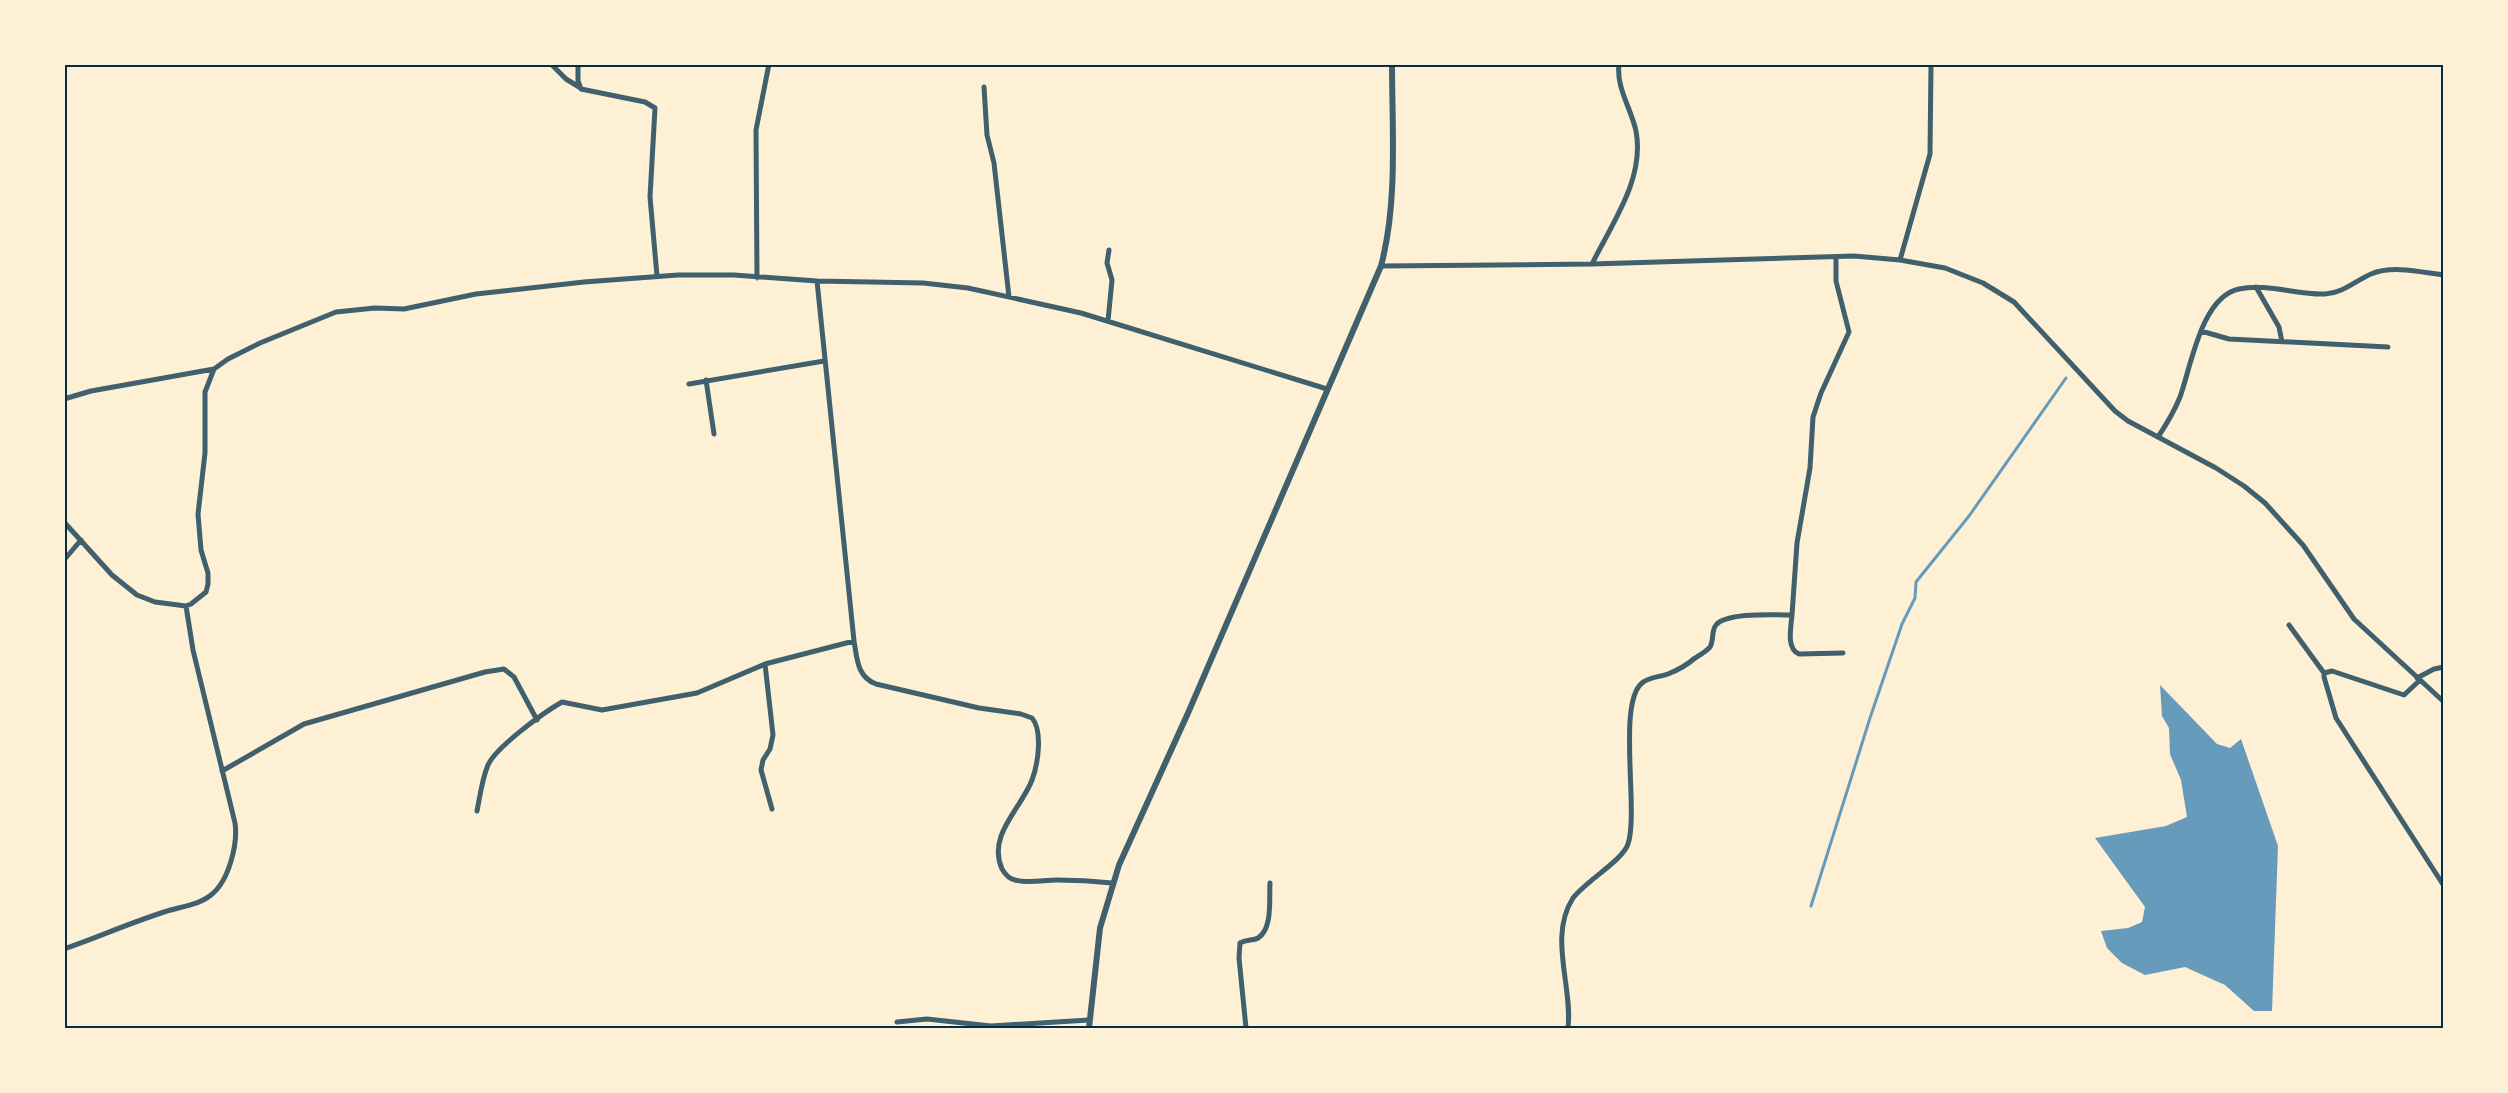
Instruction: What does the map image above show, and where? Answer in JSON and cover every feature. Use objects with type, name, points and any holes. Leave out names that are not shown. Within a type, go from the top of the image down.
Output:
[{"type":"street","points":[[551,64],[566,79],[585,91],[645,102],[655,108],[650,197],[657,276]]},
{"type":"street","points":[[578,64],[579,87]]},
{"type":"street","points":[[757,278],[756,130],[769,64]]},
{"type":"street","points":[[1089,1029],[1100,928],[1112,883],[1381,266],[1387,238],[1390,196],[1392,64]]},
{"type":"street","points":[[1592,264],[1630,189],[1636,167],[1636,132],[1621,89],[1619,64]]},
{"type":"street","points":[[1900,260],[1930,154],[1931,64]]},
{"type":"street","points":[[984,87],[987,135],[994,163],[1009,297]]},
{"type":"street","points":[[1108,321],[1112,280],[1107,263],[1109,250]]},
{"type":"street","points":[[1381,266],[1592,264],[1836,257],[1900,260],[1962,273],[2014,302],[2115,411],[2128,421],[2216,468],[2265,503],[2303,545],[2354,620],[2444,702]]},
{"type":"street","points":[[1836,257],[1836,281],[1849,332],[1821,393],[1813,417],[1810,468],[1797,543],[1791,647],[1794,652],[1800,654],[1843,652]]},
{"type":"street","points":[[2158,437],[2180,398],[2201,331],[2214,307],[2230,292],[2256,287],[2323,294],[2346,289],[2372,274],[2383,271],[2444,275]]},
{"type":"street","points":[[64,399],[91,391],[214,369],[228,359],[261,343],[336,312],[375,308],[404,309],[476,294],[657,276],[734,275],[818,281],[923,283],[1009,297],[1108,321],[1327,389]]},
{"type":"street","points":[[818,281],[824,362],[854,641],[861,673],[869,681],[979,708],[1021,714],[1032,718],[1036,723],[1036,758],[1032,779],[1002,834],[999,852],[1005,874],[1013,880],[1112,883]]},
{"type":"street","points":[[2256,287],[2277,323],[2282,342]]},
{"type":"street","points":[[2201,331],[2229,339],[2388,347]]},
{"type":"street","points":[[689,384],[824,362]]},
{"type":"street","points":[[64,522],[112,575],[137,595],[155,602],[186,606],[206,592],[208,573],[201,550],[198,514],[205,453],[205,392],[214,369]]},
{"type":"street","points":[[706,380],[714,434]]},
{"type":"street","points":[[64,560],[81,540]]},
{"type":"street","points":[[64,949],[138,921],[203,900],[219,887],[237,844],[235,823],[193,650],[186,606]]},
{"type":"street","points":[[1568,1029],[1562,936],[1569,906],[1579,891],[1628,846],[1631,826],[1630,718],[1639,686],[1647,680],[1683,668],[1711,645],[1713,630],[1722,621],[1744,616],[1792,615]]},
{"type":"street","points":[[2289,625],[2324,673],[2325,688],[2336,718],[2444,886]]},
{"type":"street","points":[[477,811],[487,766],[491,759],[506,743],[562,702],[602,710],[697,693],[765,664],[854,641]]},
{"type":"street","points":[[765,664],[773,735],[761,770],[772,809]]},
{"type":"street","points":[[2324,673],[2332,670],[2400,695],[2409,692],[2418,679],[2434,669],[2444,667]]},
{"type":"street","points":[[222,771],[304,724],[485,672],[504,669],[514,677],[537,720]]},
{"type":"street","points":[[1246,1029],[1239,958],[1240,943],[1247,939],[1258,938],[1265,932],[1270,883]]},
{"type":"street","points":[[897,1022],[927,1019],[991,1026],[1089,1020]]},
{"type":"water","points":[[2160,685],[2217,744],[2230,748],[2241,739],[2278,846],[2272,1011],[2254,1011],[2225,985],[2185,967],[2145,975],[2122,963],[2107,948],[2101,931],[2128,928],[2142,922],[2145,907],[2095,838],[2166,826],[2187,817],[2181,780],[2170,754],[2169,728],[2162,716]]},
{"type":"waterway","points":[[1811,906],[1870,718],[1902,624],[1915,598],[1916,582],[1969,516],[2066,378]]}]
